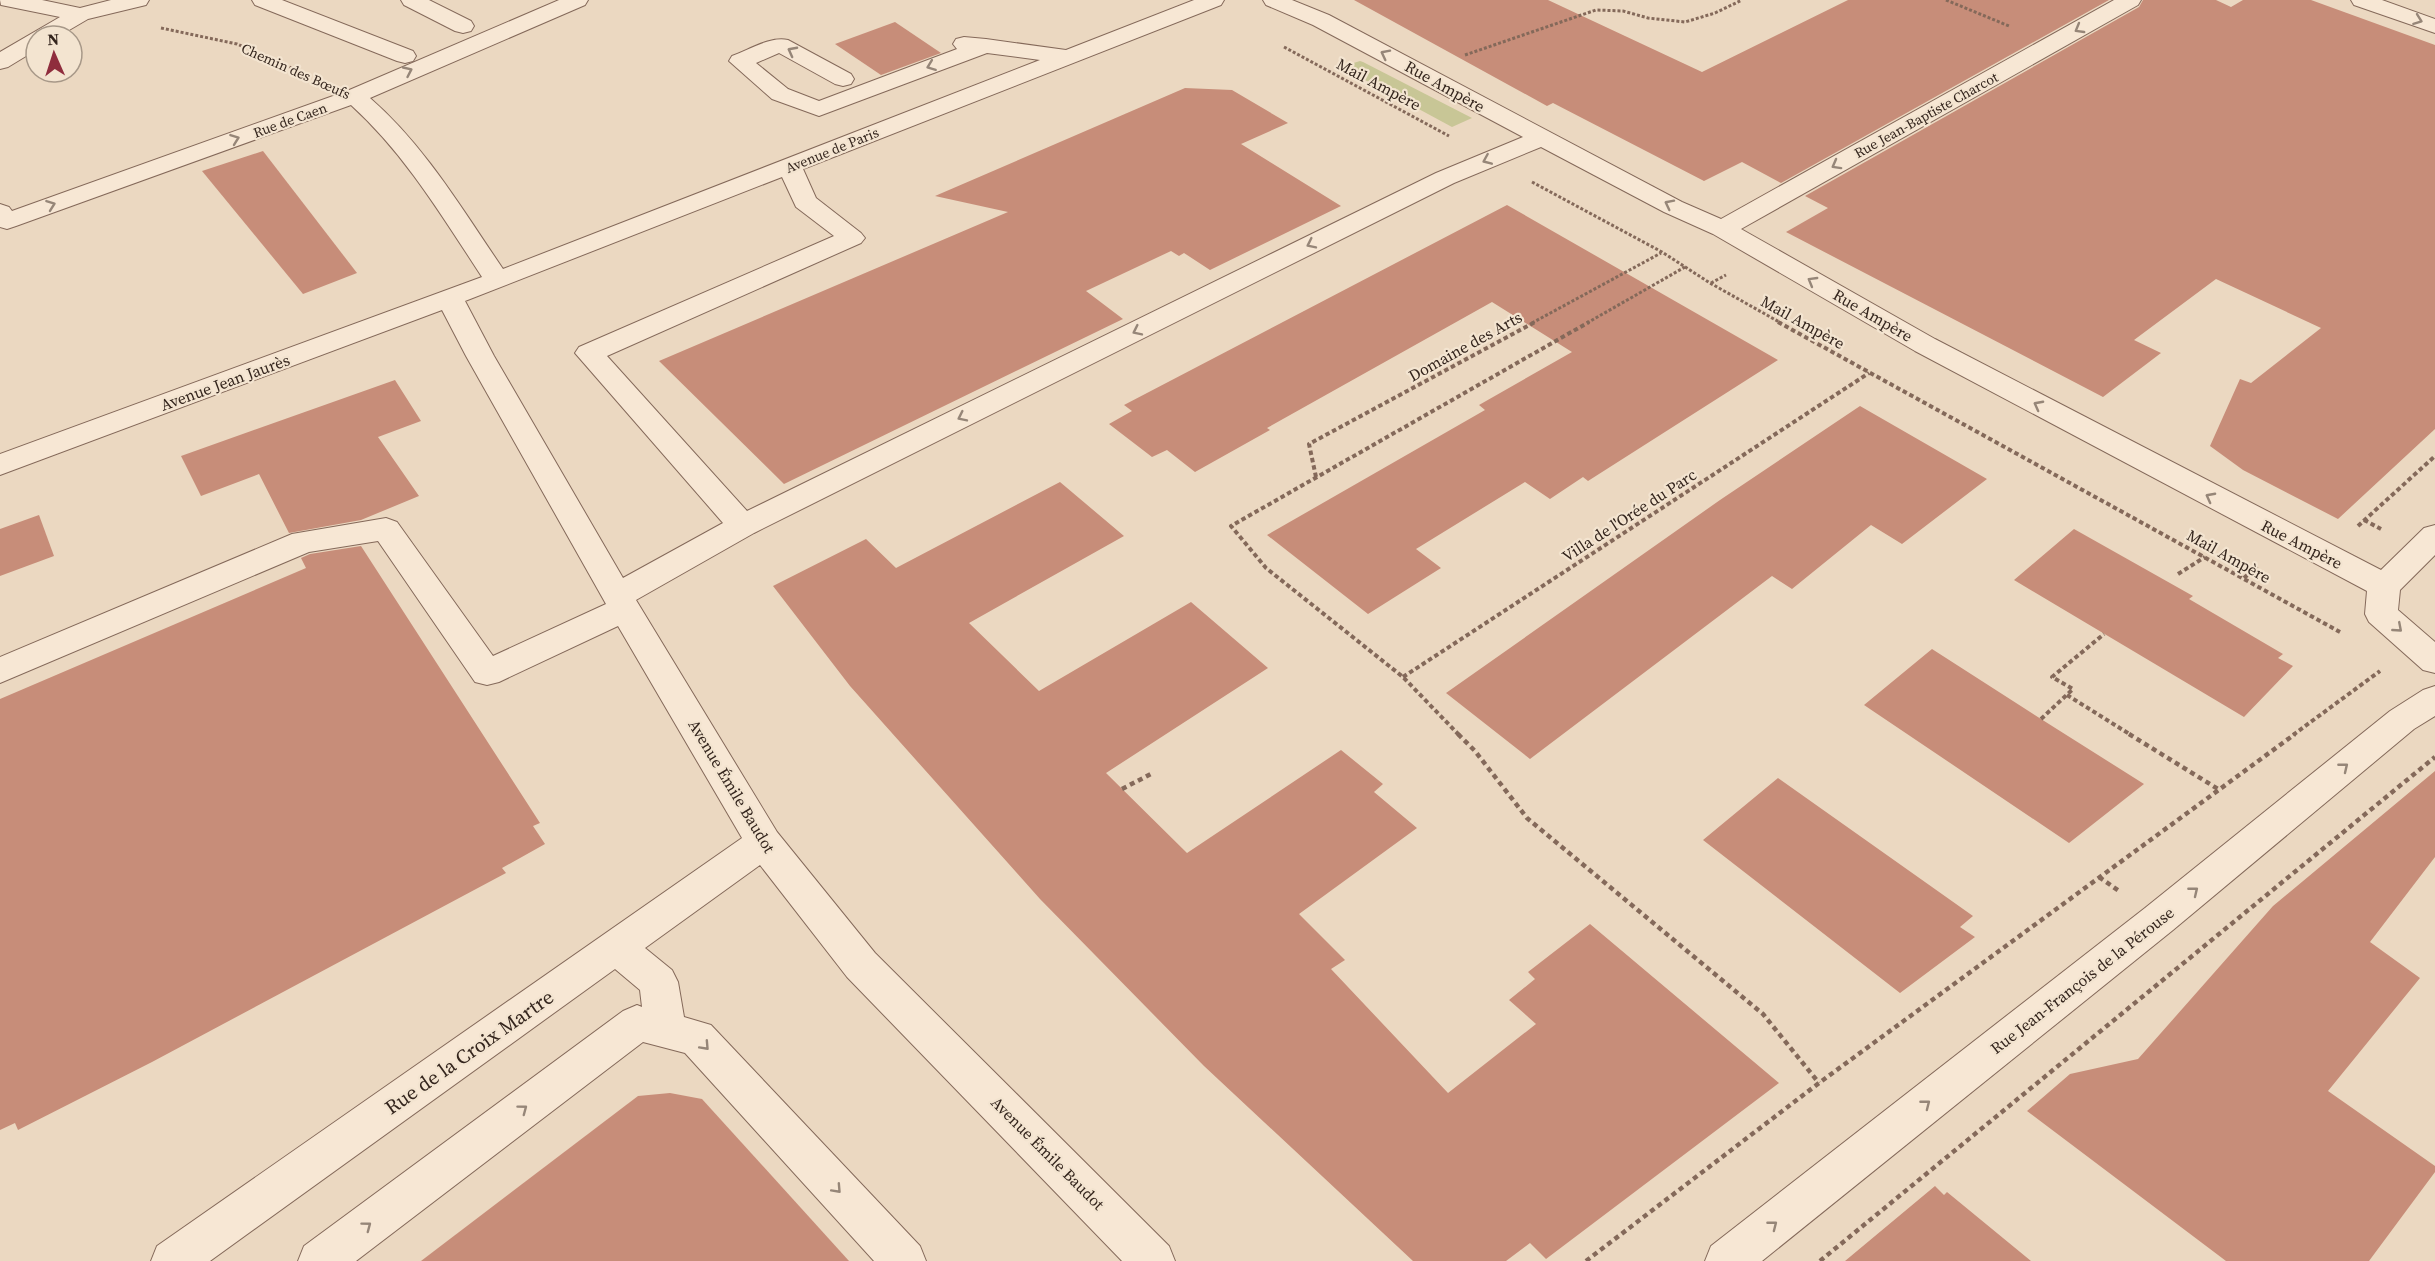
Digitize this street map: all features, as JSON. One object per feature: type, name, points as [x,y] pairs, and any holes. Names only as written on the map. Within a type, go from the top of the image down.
[{"type":"street","points":[[9,0],[80,14]]},
{"type":"street","points":[[63,24],[80,14],[138,0]]},
{"type":"street","points":[[263,0],[405,56]]},
{"type":"street","points":[[412,0],[464,26]]},
{"type":"street","name":"Rue de Caen","points":[[0,212],[7,221],[355,96],[433,60],[577,0]]},
{"type":"street","name":"Avenue de Paris","points":[[450,298],[1213,0]]},
{"type":"street","name":"Rue Ampère","points":[[1274,0],[1321,20],[1673,207],[1722,229],[1936,350],[2384,586]]},
{"type":"street","name":"Rue Jean-Baptiste Charcot","points":[[1722,229],[2130,0]]},
{"type":"street","points":[[2362,0],[2435,26]]},
{"type":"street","points":[[819,109],[843,79],[945,43],[1066,57]]},
{"type":"street","points":[[843,79],[780,45],[740,60],[780,94],[819,109],[850,142]]},
{"type":"street","points":[[819,109],[986,46]]},
{"type":"street","points":[[0,62],[24,47]]},
{"type":"street","name":"Chemin des Bœufs","points":[[355,96],[385,123],[416,159],[497,280]]},
{"type":"street","points":[[0,671],[303,542],[386,529],[488,673],[621,602],[687,555],[743,526],[1445,178],[1541,138]]},
{"type":"street","points":[[743,526],[589,353],[852,238],[805,202],[790,166]]},
{"type":"street","name":"Avenue Jean Jaurès","points":[[0,465],[450,298]]},
{"type":"street","name":"Avenue Émile Baudot","points":[[450,298],[480,356],[621,602],[764,842],[861,965],[1153,1261]]},
{"type":"street","points":[[2435,536],[2384,586],[2381,614],[2435,661]]},
{"type":"street","name":"Rue Jean-François de la Pérouse","points":[[1727,1261],[2150,927],[2402,720],[2435,699]]},
{"type":"street","name":"Rue de la Croix Martre","points":[[172,1261],[764,842]]},
{"type":"street","points":[[617,947],[658,982],[666,1030]]},
{"type":"street","points":[[320,1261],[637,1023],[697,1038],[904,1261]]},
{"type":"path","points":[[1459,57],[1596,10],[1623,11],[1648,18],[1685,22],[1715,13],[1742,0]]},
{"type":"path","points":[[1946,0],[2014,28]]},
{"type":"path","name":"Chemin des Bœufs","points":[[152,26],[237,44],[355,96]]},
{"type":"path","name":"Mail Ampère","points":[[1280,45],[1662,252],[1869,373],[2343,634]]},
{"type":"path","name":"Domaine des Arts","points":[[1316,477],[1310,444],[1662,252]]},
{"type":"path","points":[[1685,267],[1231,526],[1266,568],[1403,677],[1475,750],[1527,818],[1763,1014],[1819,1083]]},
{"type":"path","name":"Villa de l'Orée du Parc","points":[[1403,677],[1869,373]]},
{"type":"path","points":[[2356,527],[2435,456]]},
{"type":"path","points":[[2178,574],[2205,557]]},
{"type":"path","points":[[2041,719],[2073,689],[2052,677],[2104,634]]},
{"type":"path","points":[[1586,1261],[1819,1083],[2385,668]]},
{"type":"path","points":[[2067,694],[2218,789]]},
{"type":"path","points":[[1820,1261],[2435,757]]},
{"type":"path","points":[[1122,789],[1151,774]]},
{"type":"shaded area","points":[[1360,61],[1472,118],[1452,127],[1341,67]]},
{"type":"building","points":[[1354,0],[1548,0],[1702,72],[1848,0],[2109,0],[1781,183],[1742,162],[1704,181],[1553,103],[1547,106]]},
{"type":"building","points":[[2143,0],[2216,0],[2231,7],[2243,0],[2311,0],[2435,45],[2435,429],[2338,519],[2243,470],[2210,446],[2240,379],[2251,383],[2321,328],[2216,279],[2134,340],[2161,353],[2103,397],[1786,232],[1828,208],[1805,196],[2139,7]]},
{"type":"building","points":[[895,22],[941,53],[881,75],[835,44]]},
{"type":"building","points":[[1185,88],[1232,90],[1288,123],[1241,144],[1341,206],[1210,270],[1184,253],[1179,256],[1171,251],[1086,291],[1123,319],[784,484],[659,361],[1008,212],[935,196]]},
{"type":"building","points":[[263,151],[357,273],[303,294],[202,171]]},
{"type":"building","points":[[1507,205],[1778,360],[1588,481],[1583,477],[1550,499],[1525,482],[1416,549],[1441,568],[1368,614],[1267,535],[1485,410],[1479,405],[1572,352],[1492,302],[1267,428],[1270,430],[1195,472],[1167,450],[1152,457],[1109,424],[1132,411],[1124,405]]},
{"type":"building","points":[[395,380],[421,421],[378,437],[419,496],[361,520],[289,533],[259,474],[201,496],[181,456]]},
{"type":"building","points":[[1860,406],[1987,479],[1902,544],[1871,525],[1792,589],[1772,576],[1530,759],[1446,693],[1720,500]]},
{"type":"building","points":[[1060,482],[1124,536],[969,623],[1039,691],[1191,602],[1268,668],[1106,773],[1187,853],[1341,750],[1383,784],[1374,792],[1417,828],[1299,914],[1345,960],[1331,969],[1448,1093],[1536,1024],[1509,1000],[1535,979],[1528,972],[1590,924],[1779,1083],[1546,1259],[1530,1243],[1506,1261],[1413,1261],[1204,1066],[1040,899],[850,686],[773,586],[866,539],[896,568]]},
{"type":"building","points":[[39,515],[54,556],[0,576],[0,529]]},
{"type":"building","points":[[2074,529],[2193,596],[2189,599],[2283,654],[2278,658],[2293,666],[2244,717],[2014,580]]},
{"type":"building","points":[[361,546],[540,823],[533,826],[545,844],[502,868],[506,873],[152,1062],[18,1130],[15,1123],[0,1130],[0,699],[306,568],[301,558],[310,554]]},
{"type":"building","points":[[1932,649],[2144,784],[2069,843],[1864,705]]},
{"type":"building","points":[[2435,771],[2435,857],[2370,942],[2420,978],[2328,1091],[2435,1166],[2435,1172],[2369,1261],[2226,1261],[2027,1111],[2070,1074],[2138,1059],[2273,906]]},
{"type":"building","points":[[1778,778],[1973,916],[1960,927],[1975,937],[1900,993],[1703,840]]},
{"type":"building","points":[[670,1093],[702,1099],[849,1261],[421,1261],[638,1096]]},
{"type":"building","points":[[1935,1186],[1944,1195],[1947,1192],[2031,1261],[1845,1261]]}]
